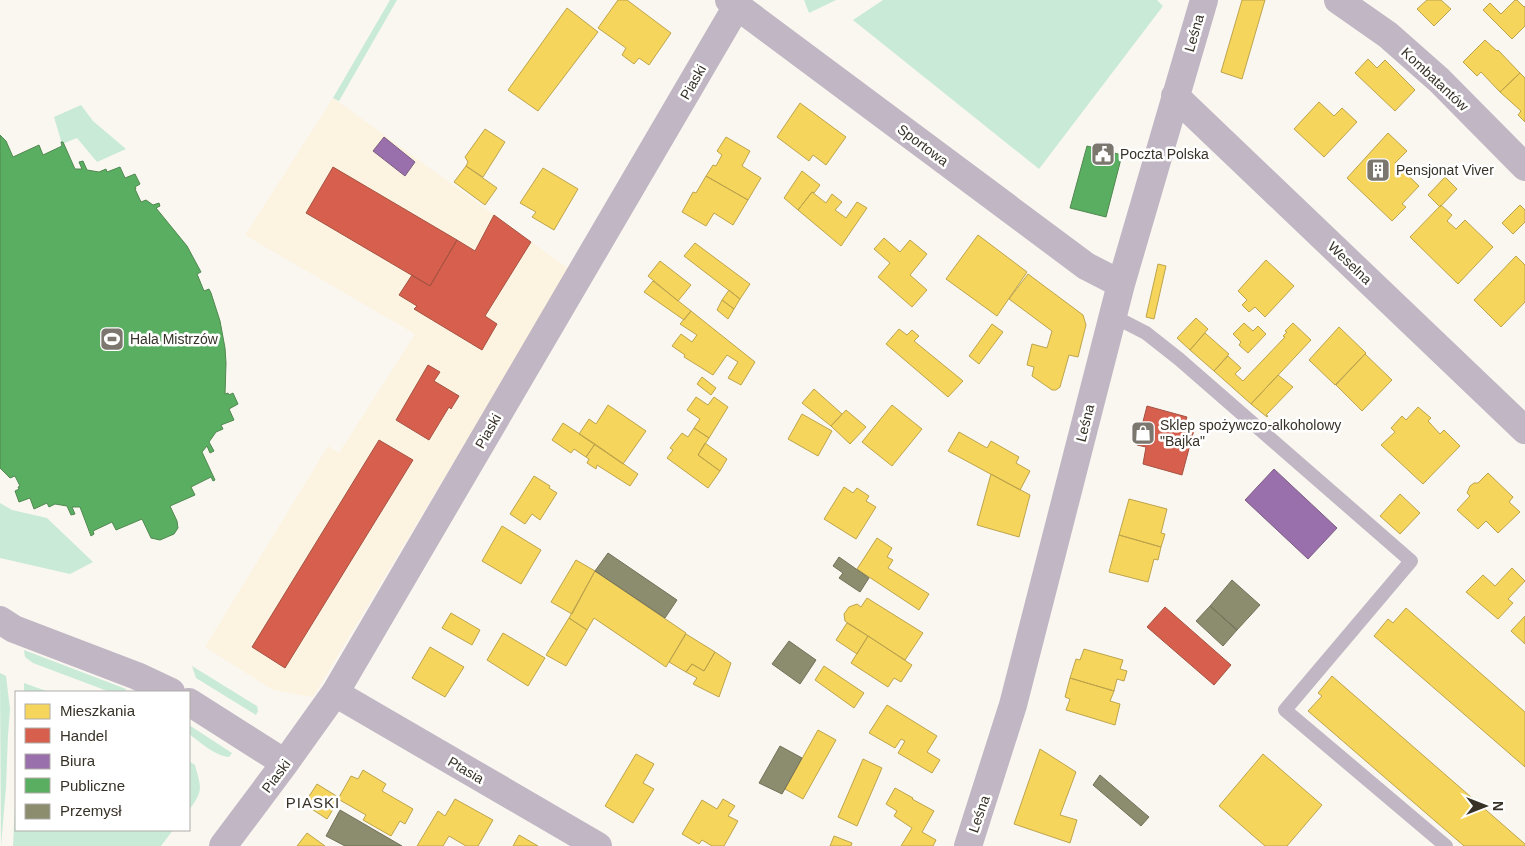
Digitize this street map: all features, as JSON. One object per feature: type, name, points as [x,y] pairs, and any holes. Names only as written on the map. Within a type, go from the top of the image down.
[{"type":"street","name":"Leśna","points":[[968,846],[1013,705],[1121,284],[1204,0]]},
{"type":"street","name":"Kombatantów","points":[[1338,0],[1388,35],[1440,80],[1525,167]]},
{"type":"street","name":"Sportowa","points":[[733,3],[1086,266],[1121,284]]},
{"type":"street","name":"Piaski","points":[[223,846],[335,693],[733,3]]},
{"type":"street","name":"Weselna","points":[[1176,96],[1525,430]]},
{"type":"street","points":[[0,620],[21,632],[137,676],[169,691]]},
{"type":"street","name":"Ptasia","points":[[335,693],[598,846]]},
{"type":"street","points":[[190,703],[285,763]]},
{"type":"lane","points":[[1113,316],[1146,333],[1179,359],[1411,561],[1286,710],[1446,846]]},
{"type":"shaded area","points":[[333,98],[569,269],[313,697],[273,690],[205,647],[328,446],[339,453],[415,334],[245,235]]},
{"type":"green space","points":[[390,0],[397,0],[339,101],[333,98]]},
{"type":"green space","points":[[804,0],[836,0],[809,13]]},
{"type":"green space","points":[[883,0],[1157,0],[1163,6],[1039,169],[853,20]]},
{"type":"green space","points":[[81,105],[93,121],[126,149],[97,162],[77,138],[62,144],[54,117]]},
{"type":"green space","points":[[0,503],[12,510],[47,518],[93,562],[70,574],[0,558]]},
{"type":"green space","points":[[24,650],[126,689],[125,691],[107,691],[33,663],[25,657]]},
{"type":"green space","points":[[192,666],[257,706],[258,711],[256,715],[196,678]]},
{"type":"green space","points":[[0,673],[6,676],[10,709],[1,846]]},
{"type":"green space","points":[[24,683],[46,691],[24,691]]},
{"type":"green space","points":[[190,726],[232,753],[229,757],[224,756],[208,748],[190,735]]},
{"type":"green space","points":[[190,762],[195,765],[199,779],[200,789],[190,808]]},
{"type":"green space","points":[[15,805],[15,831],[172,831],[161,846],[13,846]]},
{"type":"building: Mieszkania","points":[[618,0],[627,0],[671,33],[649,65],[639,58],[634,64],[622,55],[626,48],[598,28]]},
{"type":"building: Mieszkania","points":[[1242,0],[1265,0],[1242,79],[1221,72]]},
{"type":"building: Mieszkania","points":[[1427,0],[1441,0],[1451,9],[1434,26],[1417,9]]},
{"type":"building: Mieszkania","points":[[1515,0],[1525,6],[1525,26],[1512,39],[1483,10],[1490,3],[1501,14]]},
{"type":"building: Mieszkania","points":[[567,8],[598,32],[538,111],[508,90]]},
{"type":"building: Mieszkania","points":[[1485,40],[1498,50],[1520,73],[1500,92],[1481,72],[1477,76],[1463,62]]},
{"type":"building: Mieszkania","points":[[1368,59],[1377,68],[1385,60],[1415,90],[1395,111],[1355,73]]},
{"type":"building: Mieszkania","points":[[1520,73],[1525,78],[1525,122],[1518,115],[1521,111],[1500,92]]},
{"type":"building: Mieszkania","points":[[1319,102],[1334,116],[1342,108],[1357,122],[1324,157],[1294,129]]},
{"type":"building: Mieszkania","points":[[800,103],[846,137],[826,165],[813,155],[809,161],[777,137]]},
{"type":"building: Mieszkania","points":[[485,129],[505,142],[483,177],[466,166],[468,162],[465,157]]},
{"type":"building: Mieszkania","name":"Pensjonat Viver","points":[[1388,133],[1407,151],[1395,163],[1419,186],[1402,204],[1406,207],[1392,221],[1347,178]]},
{"type":"building: Mieszkania","points":[[726,137],[750,151],[742,166],[761,178],[748,200],[706,176],[713,165],[716,166],[722,155],[717,151]]},
{"type":"building: Mieszkania","points":[[466,166],[497,188],[485,205],[454,182]]},
{"type":"building: Mieszkania","points":[[543,168],[578,189],[554,230],[532,217],[536,212],[520,203]]},
{"type":"building: Mieszkania","points":[[802,171],[820,185],[798,210],[784,198]]},
{"type":"building: Mieszkania","points":[[706,176],[748,200],[733,225],[714,213],[706,226],[682,212],[693,192],[696,193]]},
{"type":"building: Mieszkania","points":[[1445,177],[1457,189],[1440,207],[1428,195]]},
{"type":"building: Mieszkania","points":[[812,192],[826,203],[832,194],[842,202],[835,210],[846,218],[857,202],[867,208],[841,246],[798,210]]},
{"type":"building: Mieszkania","points":[[1441,205],[1452,215],[1447,221],[1456,229],[1465,220],[1493,247],[1458,284],[1410,237]]},
{"type":"building: Mieszkania","points":[[1520,205],[1525,210],[1525,222],[1513,234],[1502,223]]},
{"type":"building: Mieszkania","points":[[978,235],[1027,272],[997,316],[946,279]]},
{"type":"building: Mieszkania","points":[[884,238],[900,252],[910,240],[927,254],[910,275],[927,290],[912,307],[878,277],[890,263],[874,249]]},
{"type":"building: Mieszkania","points":[[695,243],[750,284],[740,299],[684,256]]},
{"type":"building: Mieszkania","points":[[1516,256],[1525,265],[1525,302],[1501,327],[1474,300]]},
{"type":"building: Mieszkania","points":[[1266,260],[1294,286],[1265,317],[1255,307],[1249,312],[1242,305],[1247,300],[1238,291]]},
{"type":"building: Mieszkania","points":[[660,261],[691,285],[678,301],[648,276]]},
{"type":"building: Mieszkania","points":[[1158,264],[1166,266],[1154,319],[1146,317]]},
{"type":"building: Mieszkania","points":[[1028,274],[1083,315],[1086,325],[1078,357],[1069,355],[1060,387],[1056,390],[1052,390],[1032,376],[1034,367],[1027,365],[1032,344],[1047,348],[1052,331],[1009,299]]},
{"type":"building: Mieszkania","points":[[653,281],[691,311],[684,320],[644,292]]},
{"type":"building: Mieszkania","points":[[729,290],[740,299],[734,309],[722,300]]},
{"type":"building: Mieszkania","points":[[722,300],[734,309],[728,319],[717,310]]},
{"type":"building: Mieszkania","points":[[691,311],[755,362],[741,385],[728,378],[738,362],[727,355],[713,375],[684,357],[685,355],[672,346],[681,334],[692,342],[697,335],[680,324]]},
{"type":"building: Mieszkania","points":[[1196,318],[1208,329],[1190,350],[1177,338]]},
{"type":"building: Mieszkania","points":[[1244,323],[1253,331],[1258,326],[1266,334],[1248,353],[1239,345],[1241,342],[1233,334]]},
{"type":"building: Mieszkania","points":[[1293,323],[1311,340],[1251,404],[1214,371],[1228,356],[1241,368],[1235,374],[1243,381],[1285,337],[1283,336],[1287,332],[1285,331]]},
{"type":"building: Mieszkania","points":[[992,324],[1003,332],[979,364],[969,356]]},
{"type":"building: Mieszkania","points":[[1339,327],[1366,353],[1335,385],[1309,360]]},
{"type":"building: Mieszkania","points":[[899,329],[907,335],[912,330],[919,336],[914,341],[963,381],[948,397],[886,344]]},
{"type":"building: Mieszkania","points":[[1205,333],[1229,354],[1214,371],[1190,350]]},
{"type":"building: Mieszkania","points":[[1365,354],[1392,380],[1362,411],[1336,385]]},
{"type":"building: Mieszkania","points":[[1278,375],[1293,387],[1266,415],[1267,417],[1251,404]]},
{"type":"building: Mieszkania","points":[[702,377],[716,388],[711,395],[697,384]]},
{"type":"building: Mieszkania","points":[[814,389],[842,414],[831,426],[802,403]]},
{"type":"building: Mieszkania","points":[[696,397],[708,405],[714,397],[728,407],[709,438],[694,428],[700,419],[687,410]]},
{"type":"building: Mieszkania","points":[[608,405],[646,431],[623,464],[579,434],[589,419],[596,424]]},
{"type":"building: Mieszkania","points":[[892,405],[922,429],[892,466],[862,442]]},
{"type":"building: Mieszkania","points":[[1418,407],[1431,418],[1428,421],[1440,434],[1444,430],[1460,446],[1423,484],[1381,445],[1395,432],[1391,428],[1402,416],[1406,420]]},
{"type":"building: Mieszkania","points":[[846,410],[866,427],[850,444],[831,426]]},
{"type":"building: Mieszkania","points":[[802,414],[832,431],[818,456],[788,439]]},
{"type":"building: Mieszkania","points":[[563,423],[595,444],[586,457],[574,449],[571,453],[552,440]]},
{"type":"building: Mieszkania","points":[[694,428],[709,438],[698,455],[720,471],[708,488],[667,458],[673,450],[670,448],[682,433],[688,437]]},
{"type":"building: Mieszkania","points":[[959,432],[987,448],[991,441],[1019,457],[1016,463],[1030,471],[1020,490],[948,451]]},
{"type":"building: Mieszkania","points":[[705,443],[727,459],[720,471],[698,455]]},
{"type":"building: Mieszkania","points":[[595,444],[638,474],[630,486],[597,465],[596,469],[587,463],[589,459],[586,457]]},
{"type":"building: Mieszkania","points":[[1488,473],[1513,497],[1509,502],[1520,512],[1498,533],[1486,521],[1478,529],[1457,510],[1470,496],[1467,493],[1470,486],[1478,483]]},
{"type":"building: Mieszkania","points":[[991,474],[1030,495],[1019,537],[977,525]]},
{"type":"building: Mieszkania","points":[[534,476],[557,493],[540,520],[532,514],[525,524],[510,514]]},
{"type":"building: Mieszkania","points":[[844,487],[853,493],[857,488],[869,496],[866,501],[876,507],[856,539],[824,519]]},
{"type":"building: Mieszkania","points":[[1400,494],[1420,513],[1400,534],[1380,516]]},
{"type":"building: Mieszkania","points":[[1129,499],[1167,509],[1161,533],[1165,534],[1161,547],[1119,535]]},
{"type":"building: Mieszkania","points":[[502,526],[541,550],[521,584],[482,561]]},
{"type":"building: Mieszkania","points":[[1119,535],[1161,547],[1158,560],[1154,559],[1148,582],[1109,572]]},
{"type":"building: Mieszkania","points":[[877,538],[892,548],[887,557],[893,560],[888,568],[929,594],[919,610],[857,569]]},
{"type":"building: Mieszkania","points":[[576,560],[595,571],[572,614],[551,602]]},
{"type":"building: Mieszkania","points":[[1512,568],[1525,581],[1508,599],[1513,603],[1498,619],[1466,592],[1483,575],[1495,586]]},
{"type":"building: Mieszkania","points":[[595,571],[686,633],[666,667],[594,618],[587,630],[569,618]]},
{"type":"building: Mieszkania","points":[[867,598],[923,633],[905,660],[845,621],[844,614],[849,607],[857,604],[861,607]]},
{"type":"building: Mieszkania","points":[[1406,608],[1525,712],[1525,767],[1374,636],[1388,619],[1393,623]]},
{"type":"building: Mieszkania","points":[[451,613],[480,630],[472,645],[442,628]]},
{"type":"building: Mieszkania","points":[[1525,616],[1525,644],[1511,631]]},
{"type":"building: Mieszkania","points":[[569,618],[587,630],[566,666],[546,655]]},
{"type":"building: Mieszkania","points":[[847,623],[868,636],[857,654],[836,640]]},
{"type":"building: Mieszkania","points":[[503,633],[545,658],[528,686],[487,660]]},
{"type":"building: Mieszkania","points":[[686,634],[715,652],[704,671],[692,664],[686,672],[669,662]]},
{"type":"building: Mieszkania","points":[[868,636],[912,665],[901,682],[894,678],[888,687],[851,663]]},
{"type":"building: Mieszkania","points":[[430,647],[464,667],[445,697],[412,678]]},
{"type":"building: Mieszkania","points":[[1084,649],[1123,660],[1120,669],[1127,671],[1124,681],[1117,679],[1114,691],[1070,678],[1076,659],[1080,660]]},
{"type":"building: Mieszkania","points":[[715,652],[731,663],[719,697],[693,684],[697,678],[686,672],[692,664],[704,671]]},
{"type":"building: Mieszkania","points":[[824,666],[864,693],[854,708],[815,680]]},
{"type":"building: Mieszkania","points":[[1332,676],[1525,844],[1525,846],[1464,846],[1308,711],[1322,696],[1318,693]]},
{"type":"building: Mieszkania","points":[[1070,678],[1114,691],[1110,701],[1120,704],[1115,725],[1066,710],[1070,699],[1065,697]]},
{"type":"building: Mieszkania","points":[[887,705],[937,736],[927,752],[940,760],[932,773],[898,753],[905,741],[901,739],[895,748],[869,733]]},
{"type":"building: Mieszkania","points":[[818,730],[836,740],[803,799],[785,789]]},
{"type":"building: Mieszkania","points":[[1040,749],[1076,772],[1060,815],[1077,820],[1070,843],[1014,824]]},
{"type":"building: Mieszkania","points":[[636,754],[654,764],[643,783],[654,789],[633,823],[605,806]]},
{"type":"building: Mieszkania","points":[[1263,754],[1322,805],[1287,846],[1265,846],[1219,806]]},
{"type":"building: Mieszkania","points":[[863,759],[882,768],[857,826],[838,817]]},
{"type":"building: Mieszkania","points":[[363,770],[386,784],[382,791],[413,809],[405,824],[400,821],[391,836],[363,820],[366,815],[338,799],[351,776],[358,779]]},
{"type":"building: Mieszkania","points":[[317,784],[338,797],[337,799],[339,800],[327,819],[304,804]]},
{"type":"building: Mieszkania","points":[[895,788],[934,811],[922,832],[936,840],[933,846],[901,846],[912,828],[894,816],[897,811],[886,804]]},
{"type":"building: Mieszkania","points":[[455,799],[493,820],[478,846],[466,846],[449,836],[443,846],[417,846],[438,811],[445,816]]},
{"type":"building: Mieszkania","points":[[723,799],[735,806],[728,816],[738,821],[724,846],[712,846],[702,840],[699,844],[682,834],[702,800],[717,809]]},
{"type":"building: Mieszkania","points":[[307,833],[325,846],[297,846]]},
{"type":"building: Mieszkania","points":[[519,835],[538,846],[513,846]]},
{"type":"building: Mieszkania","points":[[834,836],[852,843],[851,846],[830,846]]},
{"type":"building: Handel","points":[[333,167],[457,240],[430,286],[306,213]]},
{"type":"building: Handel","points":[[494,215],[531,242],[485,316],[497,324],[482,350],[414,309],[417,306],[399,295],[412,275],[430,286],[457,240],[475,251]]},
{"type":"building: Handel","points":[[428,365],[440,372],[434,381],[459,396],[451,409],[449,407],[429,440],[396,420]]},
{"type":"building: Handel","points":[[1147,406],[1187,417],[1185,423],[1195,426],[1182,475],[1143,464],[1146,447],[1137,445]]},
{"type":"building: Handel","points":[[379,440],[413,460],[285,668],[252,647]]},
{"type":"building: Handel","points":[[1165,607],[1231,665],[1214,685],[1147,627]]},
{"type":"building: Biura","points":[[384,137],[415,162],[405,176],[373,151]]},
{"type":"building: Biura","points":[[1274,469],[1337,528],[1308,559],[1245,500]]},
{"type":"building: Publiczne","name":"Hala Mistrzów","points":[[0,135],[6,141],[13,157],[39,145],[43,155],[62,146],[61,142],[63,142],[75,169],[82,169],[79,162],[83,161],[87,170],[99,172],[106,169],[107,172],[120,167],[125,178],[135,174],[140,184],[135,189],[141,202],[146,200],[153,205],[159,203],[160,206],[156,208],[187,246],[201,272],[197,274],[204,291],[209,289],[211,293],[220,321],[225,348],[225,394],[233,393],[238,404],[229,409],[234,420],[221,425],[223,429],[216,432],[209,442],[214,451],[210,453],[207,446],[202,452],[215,480],[213,481],[211,477],[191,487],[195,495],[170,506],[178,528],[174,534],[160,540],[151,538],[142,519],[116,530],[112,522],[93,531],[94,534],[91,536],[80,507],[72,507],[75,514],[71,515],[67,506],[55,504],[49,507],[47,503],[34,509],[30,498],[19,502],[15,491],[20,486],[15,476],[10,478],[0,468]]},
{"type":"building: Publiczne","points":[[1087,146],[1122,155],[1106,217],[1070,208]]},
{"type":"building: Przemysł","points":[[608,553],[677,600],[665,618],[595,571]]},
{"type":"building: Przemysł","points":[[839,557],[869,578],[860,592],[839,578],[843,573],[833,566]]},
{"type":"building: Przemysł","points":[[1232,580],[1260,605],[1237,630],[1210,606]]},
{"type":"building: Przemysł","points":[[1210,606],[1237,630],[1223,646],[1196,621]]},
{"type":"building: Przemysł","points":[[789,641],[816,660],[800,684],[772,664]]},
{"type":"building: Przemysł","points":[[780,746],[802,758],[782,794],[759,783]]},
{"type":"building: Przemysł","points":[[1100,775],[1149,817],[1141,826],[1093,785]]},
{"type":"building: Przemysł","points":[[340,810],[402,846],[345,846],[326,836]]},
{"type":"place","name":"Poczta Polska","points":[[1103,154]]},
{"type":"place","name":"Pensjonat Viver","points":[[1378,170]]},
{"type":"place","name":"Hala Mistrzów","points":[[112,339]]},
{"type":"place","name":"Sklep spożywczo-alkoholowy \"Bajka\"","points":[[1143,433]]},
{"type":"district","name":"PIASKI","points":[[313,802]]}]
